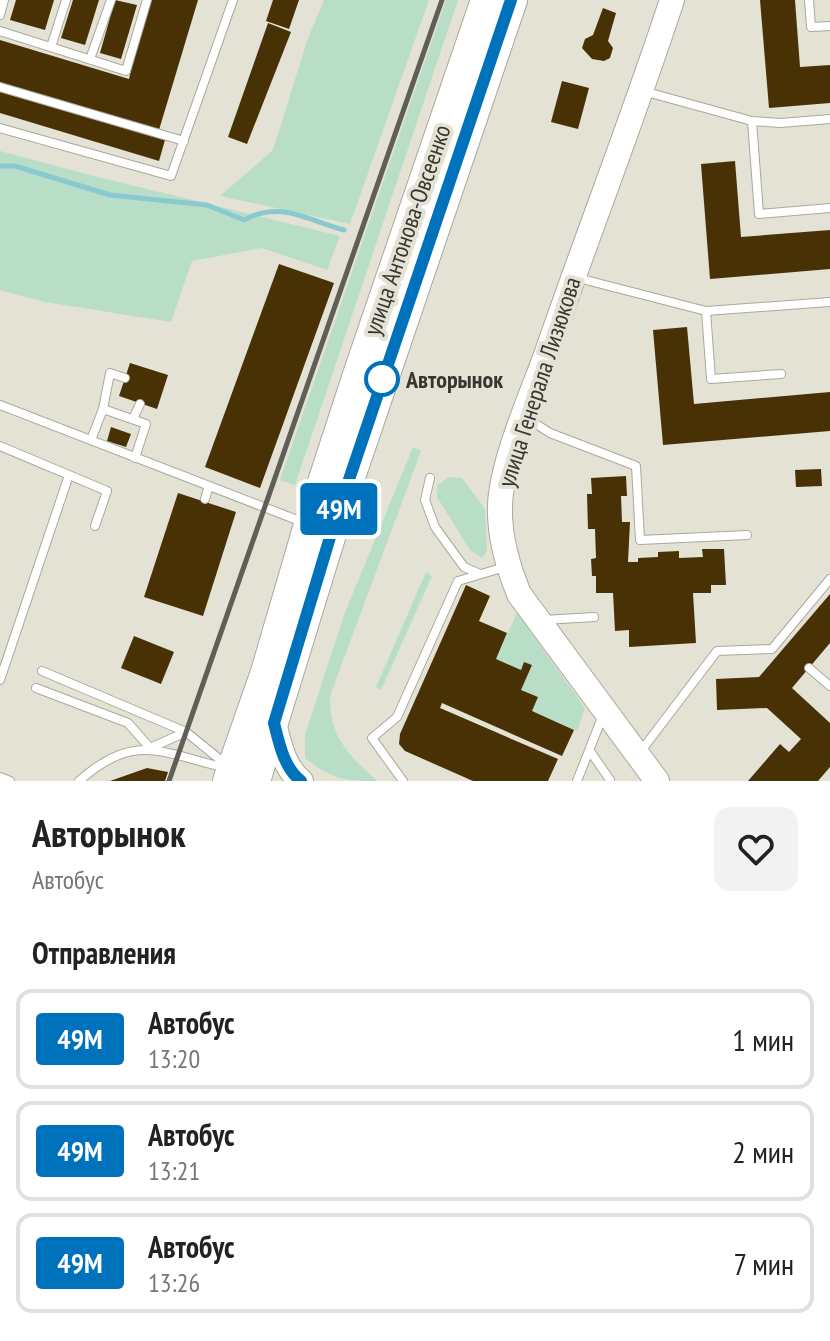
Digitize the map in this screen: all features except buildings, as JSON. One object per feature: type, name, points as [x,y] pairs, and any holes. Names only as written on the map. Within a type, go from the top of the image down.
[{"type":"highway","name":"улица Антонова-Овсеенко","points":[[250,777],[274,723],[320,529],[486,0]]},
{"type":"highway","name":"улица Антонова-Овсеенко","points":[[250,777],[266,672],[512,0]]},
{"type":"street","name":"улица Генерала Лизюкова","points":[[657,781],[519,594],[508,566],[500,507],[503,481],[524,417],[672,0]]},
{"type":"street","points":[[274,723],[282,754],[301,781]]},
{"type":"lane","points":[[0,15],[4,0]]},
{"type":"lane","points":[[51,47],[66,0]]},
{"type":"lane","points":[[90,59],[111,0]]},
{"type":"lane","points":[[0,31],[126,71],[147,0]]},
{"type":"lane","points":[[0,128],[171,176],[233,0]]},
{"type":"lane","points":[[809,0],[811,27],[830,26]]},
{"type":"lane","points":[[0,87],[184,141]]},
{"type":"lane","points":[[642,91],[752,121],[781,123],[830,119]]},
{"type":"lane","points":[[752,121],[759,214],[830,208]]},
{"type":"lane","points":[[573,276],[706,311],[830,302]]},
{"type":"lane","points":[[706,311],[711,379],[781,374]]},
{"type":"lane","points":[[91,440],[103,409],[110,373],[125,378]]},
{"type":"lane","points":[[133,419],[140,404]]},
{"type":"lane","points":[[0,405],[320,529]]},
{"type":"lane","points":[[103,409],[146,424],[135,458]]},
{"type":"lane","points":[[524,417],[550,433],[636,466],[640,540],[747,535]]},
{"type":"lane","points":[[0,446],[107,491],[95,526]]},
{"type":"lane","points":[[0,680],[69,475]]},
{"type":"lane","points":[[430,478],[425,500],[435,527],[464,567],[481,574]]},
{"type":"lane","points":[[205,499],[209,486]]},
{"type":"lane","points":[[403,781],[372,738],[397,717],[458,581],[508,566]]},
{"type":"lane","points":[[638,754],[717,651],[772,649],[780,645],[830,579]]},
{"type":"lane","points":[[539,621],[594,617]]},
{"type":"lane","points":[[809,668],[830,686]]},
{"type":"lane","points":[[42,671],[186,732],[250,777]]},
{"type":"lane","points":[[36,688],[128,723],[150,748],[250,777]]},
{"type":"lane","points":[[577,781],[605,710]]},
{"type":"lane","points":[[79,781],[111,757],[150,748],[186,732]]},
{"type":"lane","points":[[590,751],[610,780]]},
{"type":"lane","points":[[0,777],[10,781]]},
{"type":"green space","points":[[324,0],[429,0],[350,224],[220,196],[273,150],[308,38]]},
{"type":"green space","points":[[446,0],[458,0],[295,485],[280,480]]},
{"type":"green space","points":[[0,151],[340,236],[327,270],[262,248],[192,261],[171,322],[45,302],[0,290]]},
{"type":"green space","points":[[413,447],[421,451],[330,696],[337,734],[358,763],[377,781],[347,780],[323,771],[305,758],[305,735],[344,615]]},
{"type":"green space","points":[[449,477],[462,478],[485,509],[487,551],[482,558],[470,550],[437,497],[437,485]]},
{"type":"green space","points":[[426,572],[432,576],[381,690],[376,687]]},
{"type":"green space","points":[[517,613],[585,708],[577,731],[532,711],[538,697],[521,690],[532,665],[524,662],[521,670],[496,659]]},
{"type":"waterway","points":[[0,166],[15,166],[110,195],[207,205],[244,220],[257,214],[282,212],[344,230]]},
{"type":"railway","points":[[169,781],[442,0]]},
{"type":"bus line","name":"49М","points":[[301,781],[282,754],[274,723],[334,524],[511,0]]},
{"type":"place","name":"Авторынок","points":[[382,379]]}]
